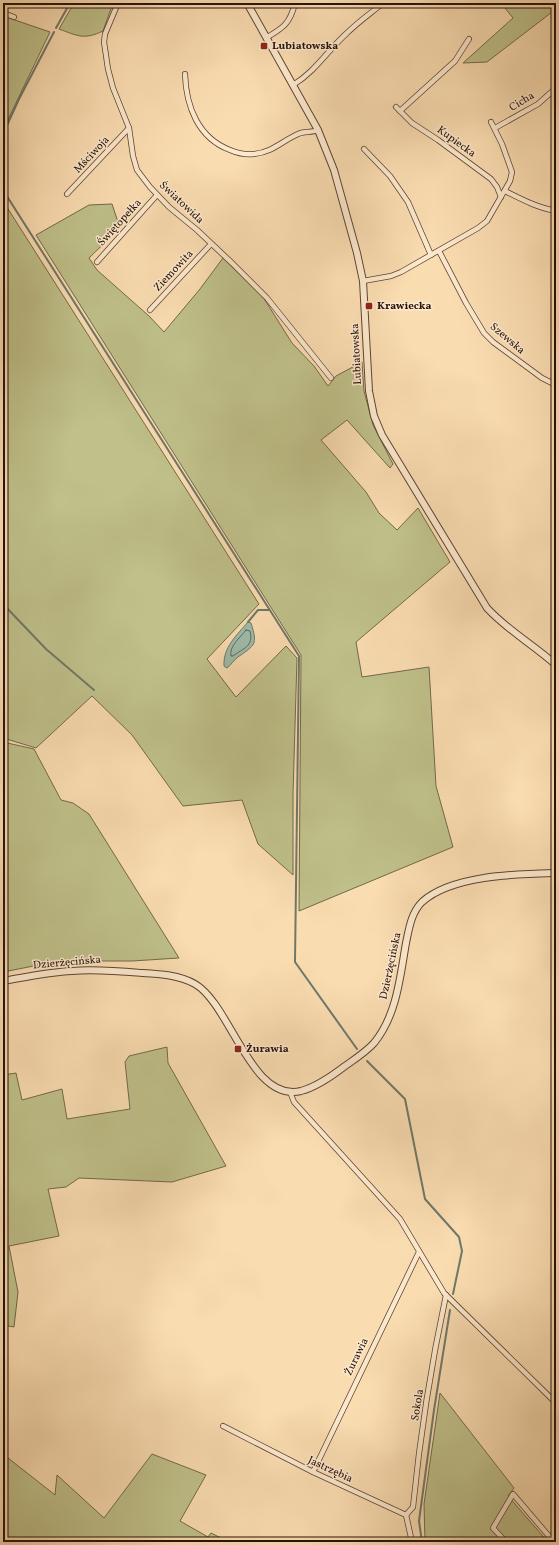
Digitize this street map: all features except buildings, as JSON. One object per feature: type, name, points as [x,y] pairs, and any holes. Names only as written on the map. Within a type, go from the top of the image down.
[{"type":"street","name":"Światowida","points":[[118,3],[105,34],[104,42],[108,69],[113,88],[129,128],[133,156],[137,170],[157,195],[169,207],[211,244],[267,298],[331,378]]},
{"type":"street","name":"Lubiatowska","points":[[247,3],[318,130],[334,170],[357,253],[363,281],[369,391],[374,416],[382,435],[487,608],[503,624],[556,664]]},
{"type":"street","points":[[266,38],[283,28],[293,13],[295,3]]},
{"type":"street","points":[[293,85],[301,80],[322,60],[346,33],[383,3]]},
{"type":"street","points":[[3,13],[14,17]]},
{"type":"street","name":"Kupiecka","points":[[468,39],[455,61],[398,109],[412,122],[491,179],[501,196]]},
{"type":"street","points":[[185,74],[186,89],[199,126],[207,137],[226,149],[246,155],[261,153],[280,145],[298,134],[318,130]]},
{"type":"street","name":"Cicha","points":[[495,128],[538,104],[556,88]]},
{"type":"street","points":[[363,281],[391,276],[484,225],[505,191],[510,181],[512,172],[505,150],[491,122]]},
{"type":"street","name":"Mściwoja","points":[[67,194],[129,128]]},
{"type":"street","points":[[364,149],[390,176],[408,202],[431,255]]},
{"type":"street","points":[[505,191],[524,201],[548,210],[556,211]]},
{"type":"street","name":"Świętopełka","points":[[97,262],[157,195]]},
{"type":"street","name":"Ziemowita","points":[[150,310],[211,244]]},
{"type":"street","name":"Szewska","points":[[439,251],[466,303],[484,333],[510,355],[542,378],[556,385]]},
{"type":"street","name":"Dzierżęcińska","points":[[3,982],[56,972],[104,970],[165,974],[187,980],[206,993],[215,1004],[248,1058],[265,1080],[274,1086],[290,1092],[298,1092],[315,1085],[362,1055],[374,1043],[384,1027],[395,1000],[411,920],[422,902],[443,889],[469,882],[497,876],[556,873]]},
{"type":"street","points":[[290,1092],[294,1102],[400,1219],[446,1295],[556,1403]]},
{"type":"street","name":"Żurawia","points":[[313,1472],[419,1252]]},
{"type":"street","name":"Sokola","points":[[406,1515],[413,1507],[424,1418],[446,1295]]},
{"type":"street","name":"Jastrzębia","points":[[223,1426],[313,1472],[406,1515]]},
{"type":"street","points":[[506,1542],[492,1528],[513,1494],[554,1542]]},
{"type":"street","points":[[406,1515],[412,1542]]},
{"type":"green space","points":[[74,3],[113,3],[103,31],[96,34],[81,36],[59,29]]},
{"type":"green space","points":[[501,3],[556,3],[556,9],[487,62],[463,63],[513,18]]},
{"type":"green space","points":[[3,16],[50,32],[3,130]]},
{"type":"green space","points":[[3,201],[259,604],[207,659],[236,697],[286,646],[297,658],[293,794],[293,875],[258,844],[242,800],[183,806],[132,735],[92,696],[36,748],[3,738]]},
{"type":"green space","points":[[112,204],[120,228],[89,258],[97,270],[149,316],[164,332],[200,289],[223,258],[263,297],[292,343],[314,366],[328,386],[336,376],[362,362],[364,391],[373,425],[393,464],[390,468],[347,420],[321,440],[366,492],[379,513],[397,530],[418,508],[450,562],[356,642],[362,677],[429,667],[436,786],[453,847],[299,911],[301,655],[36,235],[89,205]]},
{"type":"green space","points":[[3,742],[34,749],[61,800],[73,803],[89,814],[179,958],[132,961],[59,961],[3,972]]},
{"type":"green space","points":[[167,1047],[168,1063],[226,1166],[172,1182],[79,1178],[66,1187],[48,1189],[59,1236],[9,1246],[18,1292],[14,1327],[3,1325],[3,1075],[16,1073],[22,1100],[62,1089],[67,1119],[130,1109],[125,1062],[129,1056]]},
{"type":"green space","points":[[440,1393],[514,1488],[508,1496],[548,1542],[425,1542],[424,1504]]},
{"type":"green space","points":[[3,1454],[55,1495],[57,1475],[104,1518],[152,1454],[206,1475],[180,1521],[208,1537],[211,1533],[229,1542],[3,1542]]},
{"type":"water","points":[[248,622],[251,623],[253,630],[254,644],[227,668],[224,666],[224,659],[228,647]]},
{"type":"waterway","points":[[56,28],[70,3]]},
{"type":"waterway","points":[[3,134],[19,99],[54,32]]},
{"type":"waterway","points":[[3,190],[299,656],[295,962],[357,1049]]},
{"type":"waterway","points":[[3,604],[46,649],[94,690]]},
{"type":"waterway","points":[[248,622],[258,610],[269,610]]},
{"type":"waterway","points":[[367,1061],[405,1099],[425,1199],[459,1237],[462,1251],[453,1294]]},
{"type":"waterway","points":[[422,1542],[419,1521],[434,1410],[450,1310]]},
{"type":"place","name":"Lubiatowska","points":[[264,46]]},
{"type":"place","name":"Krawiecka","points":[[369,306]]},
{"type":"place","name":"Żurawia","points":[[238,1049]]}]
